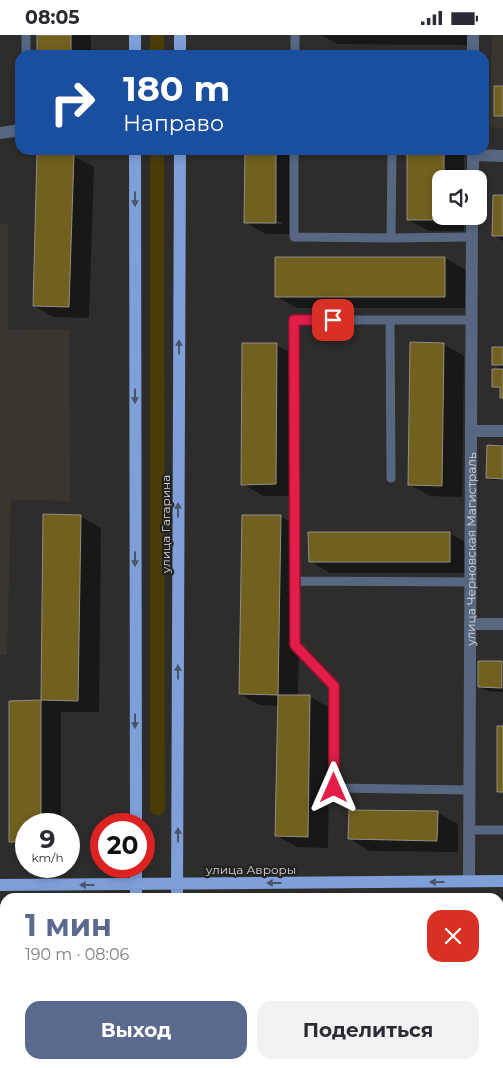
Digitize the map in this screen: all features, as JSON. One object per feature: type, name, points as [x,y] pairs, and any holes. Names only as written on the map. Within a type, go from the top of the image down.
[{"type":"main road","points":[[135,35],[135,50]]},
{"type":"main road","points":[[180,35],[180,50]]},
{"type":"main road","points":[[135,155],[136,813]]},
{"type":"main road","name":"улица Гагарина","points":[[177,893],[180,155]]},
{"type":"main road","points":[[136,878],[136,893]]},
{"type":"main road","name":"улица Авроры","points":[[0,885],[503,881]]},
{"type":"street","points":[[473,50],[474,35]]},
{"type":"street","points":[[0,133],[15,131]]},
{"type":"street","points":[[473,155],[473,170]]},
{"type":"street","points":[[489,155],[503,156]]},
{"type":"street","name":"улица Черновская Магистраль","points":[[468,881],[472,225]]},
{"type":"street","points":[[471,431],[503,431]]},
{"type":"street","points":[[470,624],[503,624]]},
{"type":"lane","points":[[26,35],[26,50]]},
{"type":"lane","points":[[295,35],[295,50]]},
{"type":"lane","points":[[294,155],[294,237],[472,237]]},
{"type":"lane","points":[[391,238],[392,155]]},
{"type":"lane","points":[[469,790],[334,788],[334,686],[295,645],[294,320],[472,320]]},
{"type":"lane","points":[[390,320],[391,478]]},
{"type":"lane","points":[[295,581],[470,582]]},
{"type":"lane","points":[[469,830],[503,830]]},
{"type":"shaded area","points":[[150,35],[164,35],[164,50],[150,50]]},
{"type":"shaded area","points":[[492,35],[503,35],[503,128],[490,127]]},
{"type":"shaded area","points":[[150,155],[164,155],[165,810],[159,816],[150,810]]},
{"type":"shaded area","points":[[0,224],[8,224],[8,330],[69,329],[70,501],[11,500],[7,655],[0,655]]},
{"type":"building","points":[[37,35],[71,35],[71,50],[37,50]]},
{"type":"building","points":[[494,86],[503,86],[503,116],[494,116]]},
{"type":"building","points":[[37,155],[74,155],[69,307],[33,306]]},
{"type":"building","points":[[245,155],[276,155],[276,223],[244,223]]},
{"type":"building","points":[[407,155],[444,155],[444,170],[432,170],[432,220],[407,220]]},
{"type":"building","points":[[493,195],[503,195],[503,236],[492,236]]},
{"type":"building","points":[[275,257],[445,257],[445,297],[275,297]]},
{"type":"building","points":[[410,342],[444,343],[442,486],[408,485]]},
{"type":"building","points":[[242,343],[277,343],[276,484],[241,485]]},
{"type":"building","points":[[492,347],[503,347],[503,365],[492,365]]},
{"type":"building","points":[[492,369],[503,369],[503,398],[500,398],[500,387],[492,387]]},
{"type":"building","points":[[487,445],[503,446],[503,479],[486,478]]},
{"type":"building","points":[[43,514],[81,515],[78,701],[41,700]]},
{"type":"building","points":[[242,515],[281,515],[278,695],[239,694]]},
{"type":"building","points":[[308,532],[450,532],[450,562],[309,562]]},
{"type":"building","points":[[478,661],[502,661],[502,688],[478,687]]},
{"type":"building","points":[[278,695],[310,695],[308,837],[275,836]]},
{"type":"building","points":[[41,700],[41,813],[15,813],[15,842],[9,842],[9,701]]},
{"type":"building","points":[[497,726],[503,726],[503,792],[497,792]]},
{"type":"building","points":[[349,810],[438,811],[437,841],[348,839]]},
{"type":"route","points":[[333,320],[294,320],[295,645],[334,686],[334,788]]}]
